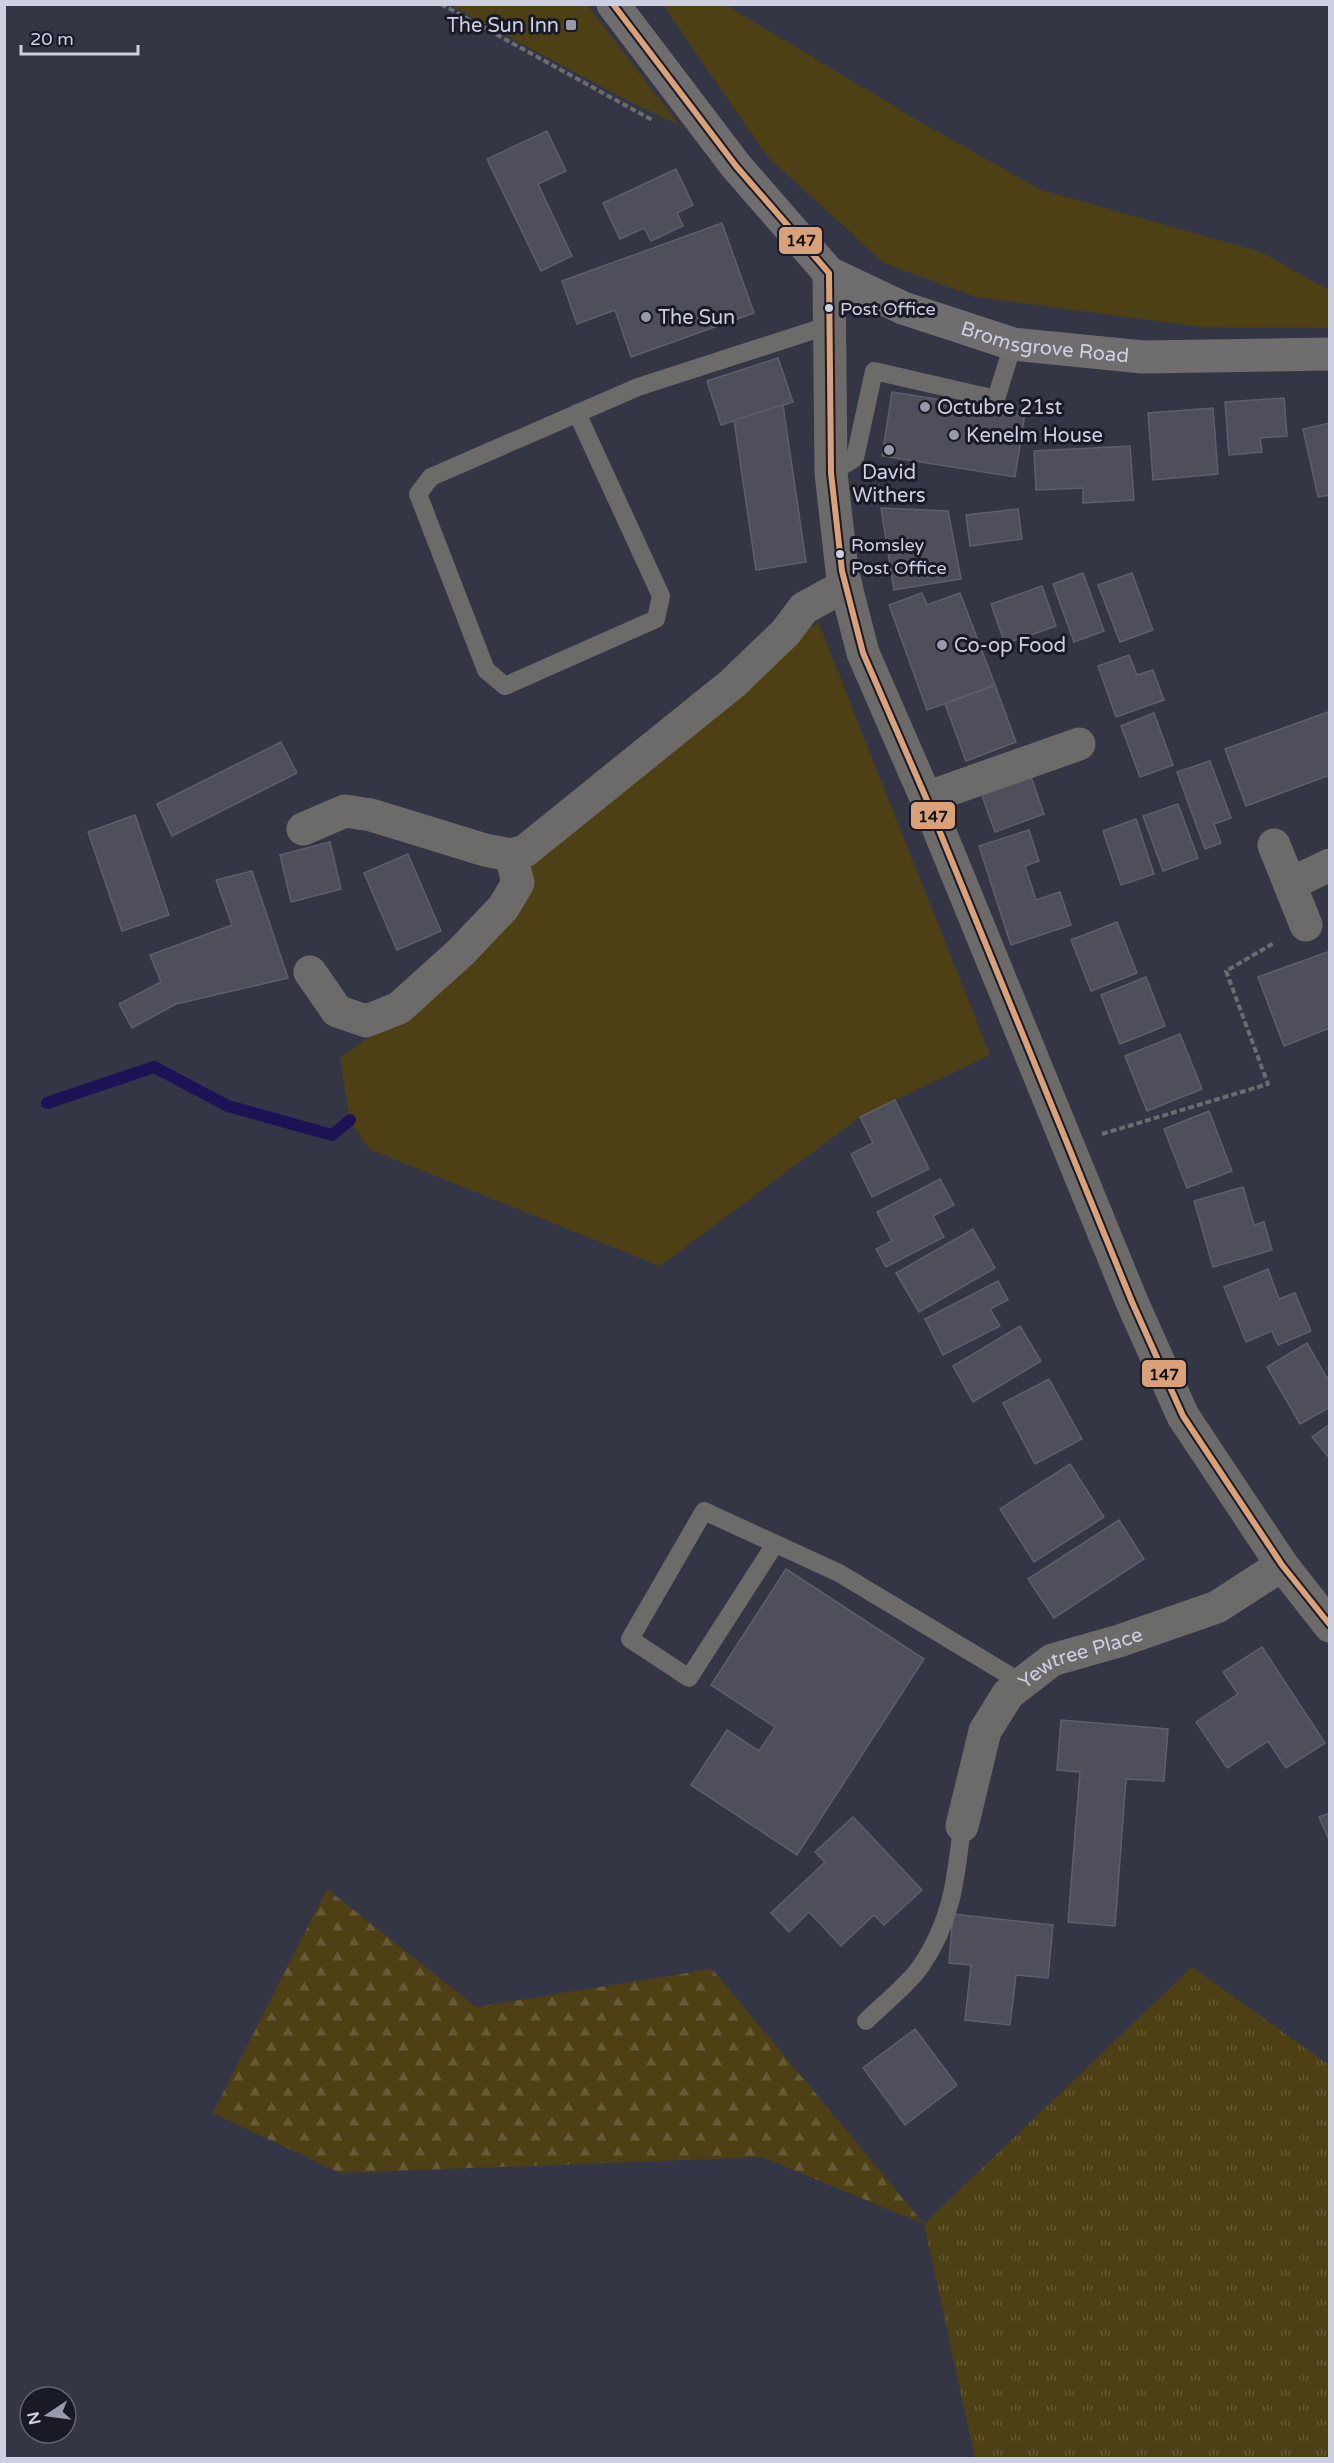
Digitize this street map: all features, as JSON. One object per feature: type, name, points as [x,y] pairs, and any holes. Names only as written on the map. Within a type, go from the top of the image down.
[{"type":"main road","name":"Bromsgrove Road","points":[[613,4],[736,166],[829,273],[903,308],[1013,344],[1143,357],[1329,354]]},
{"type":"street","points":[[829,273],[831,473],[842,571],[863,653],[926,798],[1132,1302],[1183,1416],[1282,1564],[1329,1626]]},
{"type":"street","points":[[303,829],[345,811],[371,814],[485,850],[511,855],[525,851],[734,683],[785,633],[804,608],[846,585]]},
{"type":"street","points":[[926,798],[1079,744]]},
{"type":"street","points":[[1274,845],[1306,925]]},
{"type":"street","points":[[310,972],[337,1011],[366,1021],[399,1008],[461,952],[503,908],[518,883],[511,855]]},
{"type":"street","points":[[1290,884],[1329,865]]},
{"type":"street","name":"Yewtree Place","points":[[962,1826],[985,1731],[1008,1694],[1052,1660],[1119,1641],[1217,1606],[1282,1564]]},
{"type":"lane","points":[[578,413],[661,596],[656,619],[505,686],[486,670],[418,494],[430,477],[638,387],[830,325]]},
{"type":"lane","points":[[831,473],[855,459],[874,371],[996,399],[1013,344]]},
{"type":"lane","points":[[775,1544],[689,1678],[630,1639],[704,1511],[775,1544],[839,1574],[1022,1683]]},
{"type":"lane","points":[[866,2021],[920,1968],[939,1935],[955,1890],[962,1826]]},
{"type":"path","points":[[441,4],[658,123]]},
{"type":"path","points":[[1068,1145],[1268,1084],[1226,970],[1306,925]]},
{"type":"green space","points":[[450,5],[587,5],[679,125],[621,97]]},
{"type":"green space","points":[[663,5],[726,5],[915,119],[1041,190],[1261,252],[1329,290],[1329,328],[1202,327],[976,297],[884,263],[767,156]]},
{"type":"green space","points":[[818,622],[990,1055],[860,1117],[660,1266],[369,1149],[350,1120],[340,1058],[415,1005],[523,903],[507,873]]},
{"type":"green space","points":[[327,1889],[476,2007],[712,1969],[924,2224],[762,2157],[340,2173],[213,2113]]},
{"type":"green space","points":[[1192,1967],[1329,2065],[1329,2458],[975,2458],[924,2224]]},
{"type":"building","points":[[547,131],[566,171],[538,184],[572,256],[541,271],[487,159]]},
{"type":"building","points":[[676,169],[693,205],[677,213],[683,226],[651,241],[644,228],[620,239],[603,203]]},
{"type":"building","points":[[722,223],[754,313],[631,357],[615,310],[577,324],[562,281]]},
{"type":"building","points":[[778,358],[793,402],[721,425],[707,381]]},
{"type":"building","name":"Kenelm House","points":[[892,392],[1025,413],[1015,477],[882,456]]},
{"type":"building","points":[[1284,398],[1287,436],[1260,438],[1262,452],[1229,455],[1225,402]]},
{"type":"building","points":[[783,405],[806,562],[756,570],[734,420]]},
{"type":"building","points":[[1213,408],[1218,474],[1153,480],[1148,413]]},
{"type":"building","points":[[1330,423],[1330,495],[1318,497],[1303,429]]},
{"type":"building","points":[[1130,446],[1134,500],[1083,503],[1083,488],[1036,490],[1034,451]]},
{"type":"building","points":[[881,508],[948,511],[961,579],[894,590]]},
{"type":"building","points":[[1018,509],[1022,539],[970,546],[966,515]]},
{"type":"building","points":[[1083,573],[1104,631],[1074,642],[1053,584]]},
{"type":"building","points":[[1132,573],[1153,630],[1120,642],[1098,585]]},
{"type":"building","points":[[1042,586],[1056,626],[1005,644],[991,604]]},
{"type":"building","name":"Co-op Food","points":[[922,593],[927,605],[960,593],[995,685],[927,710],[889,605]]},
{"type":"building","points":[[1129,655],[1137,675],[1153,670],[1164,700],[1116,717],[1098,666]]},
{"type":"building","points":[[995,685],[1016,742],[966,761],[945,704]]},
{"type":"building","points":[[1328,712],[1330,718],[1330,775],[1246,806],[1225,749]]},
{"type":"building","points":[[1154,713],[1173,765],[1140,777],[1121,726]]},
{"type":"building","points":[[281,742],[297,773],[172,836],[157,804]]},
{"type":"building","points":[[1210,761],[1231,818],[1214,824],[1221,843],[1205,849],[1177,772]]},
{"type":"building","points":[[1030,774],[1044,814],[995,832],[981,793]]},
{"type":"building","points":[[1178,804],[1198,858],[1163,871],[1143,816]]},
{"type":"building","points":[[135,815],[169,915],[122,931],[88,832]]},
{"type":"building","points":[[1136,819],[1154,874],[1121,885],[1103,831]]},
{"type":"building","points":[[1029,830],[1039,861],[1025,866],[1036,900],[1060,892],[1071,925],[1011,945],[979,846]]},
{"type":"building","points":[[330,842],[341,889],[291,902],[280,855]]},
{"type":"building","points":[[408,854],[441,931],[397,950],[364,873]]},
{"type":"building","points":[[252,871],[288,978],[176,1004],[132,1028],[119,1004],[161,982],[150,955],[232,925],[216,880]]},
{"type":"building","points":[[1117,922],[1137,973],[1091,991],[1071,940]]},
{"type":"building","points":[[1330,951],[1330,1028],[1284,1046],[1258,977]]},
{"type":"building","points":[[1146,977],[1165,1026],[1120,1044],[1101,995]]},
{"type":"building","points":[[1180,1034],[1202,1089],[1147,1111],[1125,1056]]},
{"type":"building","points":[[895,1100],[929,1169],[872,1197],[851,1154],[873,1143],[860,1117]]},
{"type":"building","points":[[1209,1111],[1232,1171],[1187,1188],[1164,1129]]},
{"type":"building","points":[[940,1179],[954,1205],[933,1216],[944,1237],[886,1267],[876,1249],[892,1241],[877,1212]]},
{"type":"building","points":[[1243,1187],[1254,1225],[1264,1222],[1272,1250],[1213,1267],[1194,1201]]},
{"type":"building","points":[[973,1229],[995,1268],[919,1312],[896,1273]]},
{"type":"building","points":[[1268,1269],[1279,1299],[1295,1293],[1311,1331],[1278,1345],[1272,1331],[1246,1342],[1224,1287]]},
{"type":"building","points":[[998,1281],[1008,1300],[990,1309],[1000,1326],[943,1355],[925,1319]]},
{"type":"building","points":[[1020,1326],[1041,1361],[973,1402],[953,1366]]},
{"type":"building","points":[[1307,1343],[1327,1378],[1330,1376],[1330,1407],[1300,1424],[1267,1367]]},
{"type":"building","points":[[1049,1379],[1082,1439],[1035,1464],[1003,1403]]},
{"type":"building","points":[[1330,1424],[1330,1459],[1312,1437]]},
{"type":"building","points":[[1070,1464],[1104,1517],[1034,1562],[1000,1509]]},
{"type":"building","points":[[1119,1520],[1144,1559],[1054,1618],[1028,1579]]},
{"type":"building","points":[[786,1569],[924,1659],[797,1855],[691,1785],[727,1730],[759,1751],[775,1727],[711,1685]]},
{"type":"building","points":[[1262,1647],[1325,1743],[1286,1768],[1268,1741],[1227,1768],[1196,1722],[1238,1694],[1223,1672]]},
{"type":"building","points":[[1061,1720],[1168,1729],[1164,1781],[1126,1779],[1115,1926],[1068,1922],[1080,1772],[1057,1770]]},
{"type":"building","points":[[1330,1813],[1330,1842],[1319,1817]]},
{"type":"building","points":[[853,1817],[922,1890],[884,1925],[874,1915],[841,1946],[809,1912],[789,1932],[771,1913],[825,1862],[815,1852]]},
{"type":"building","points":[[953,1914],[1053,1925],[1048,1978],[1016,1975],[1010,2025],[965,2020],[971,1965],[949,1963]]},
{"type":"building","points":[[915,2029],[957,2085],[905,2125],[863,2068]]},
{"type":"waterway","points":[[47,1103],[154,1067],[228,1106],[332,1135],[350,1120]]},
{"type":"transit line","name":"147","points":[[613,4],[736,166],[829,273],[831,473],[842,571],[863,653],[926,798],[1132,1302],[1183,1416],[1282,1565],[1330,1625]]},
{"type":"place","name":"The Sun Inn","points":[[571,25]]},
{"type":"place","name":"Post Office","points":[[829,308]]},
{"type":"place","name":"The Sun","points":[[646,317]]},
{"type":"place","name":"Octubre 21st","points":[[925,407]]},
{"type":"place","name":"Kenelm House","points":[[954,435]]},
{"type":"place","name":"David Withers","points":[[889,450]]},
{"type":"place","name":"Romsley Post Office","points":[[840,554]]},
{"type":"place","name":"Co-op Food","points":[[942,645]]}]
